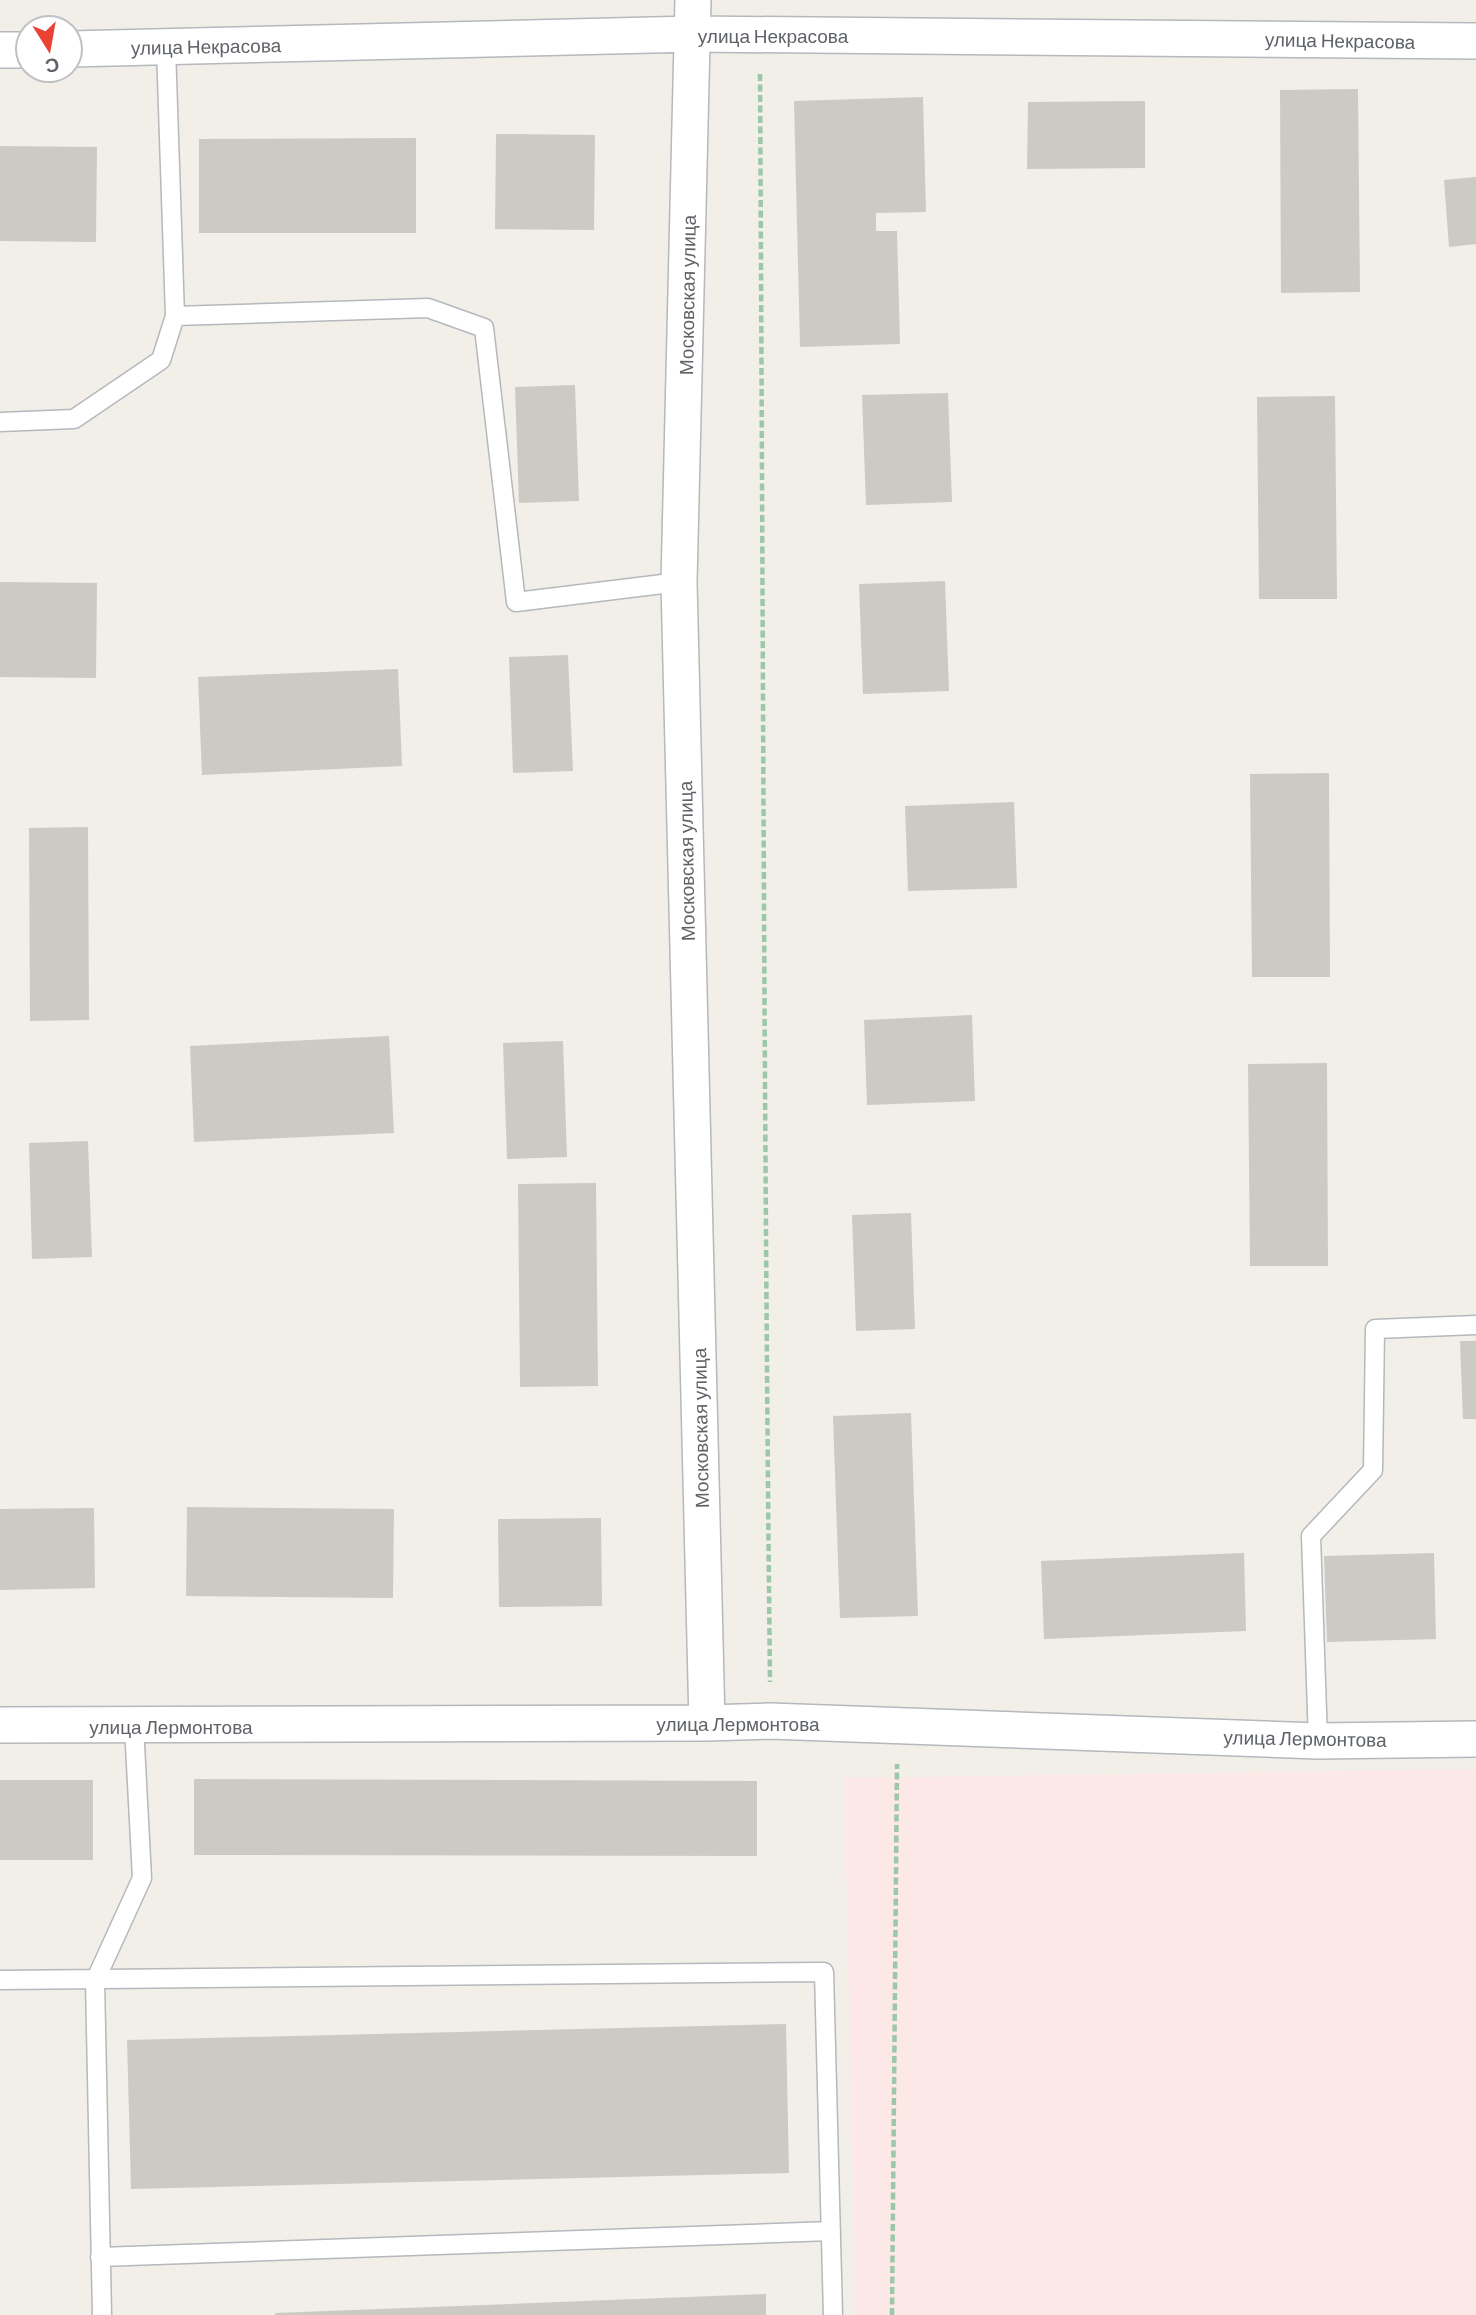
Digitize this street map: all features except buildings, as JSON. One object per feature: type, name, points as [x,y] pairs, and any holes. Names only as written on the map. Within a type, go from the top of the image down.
[{"type":"street","name":"улица Некрасова","points":[[84,49],[166,48],[693,17],[759,34],[1476,41]]},
{"type":"street","name":"Московская улица","points":[[693,17],[680,582],[707,1723]]},
{"type":"street","name":"улица Лермонтова","points":[[0,1725],[770,1721],[1318,1741],[1476,1739]]},
{"type":"lane","points":[[0,422],[74,419],[161,360],[175,316],[166,48]]},
{"type":"lane","points":[[175,316],[428,308],[484,328],[516,601],[680,582]]},
{"type":"lane","points":[[1318,1741],[1311,1536],[1373,1470],[1375,1329],[1476,1325]]},
{"type":"lane","points":[[102,2315],[95,1981],[142,1878],[134,1726]]},
{"type":"lane","points":[[0,1980],[824,1972],[833,2315]]},
{"type":"lane","points":[[100,2256],[831,2231]]},
{"type":"path","points":[[759,34],[770,1721]]},
{"type":"path","points":[[892,2315],[897,1725]]},
{"type":"shaded area","points":[[1476,1769],[1476,2315],[856,2315],[844,1778]]}]
